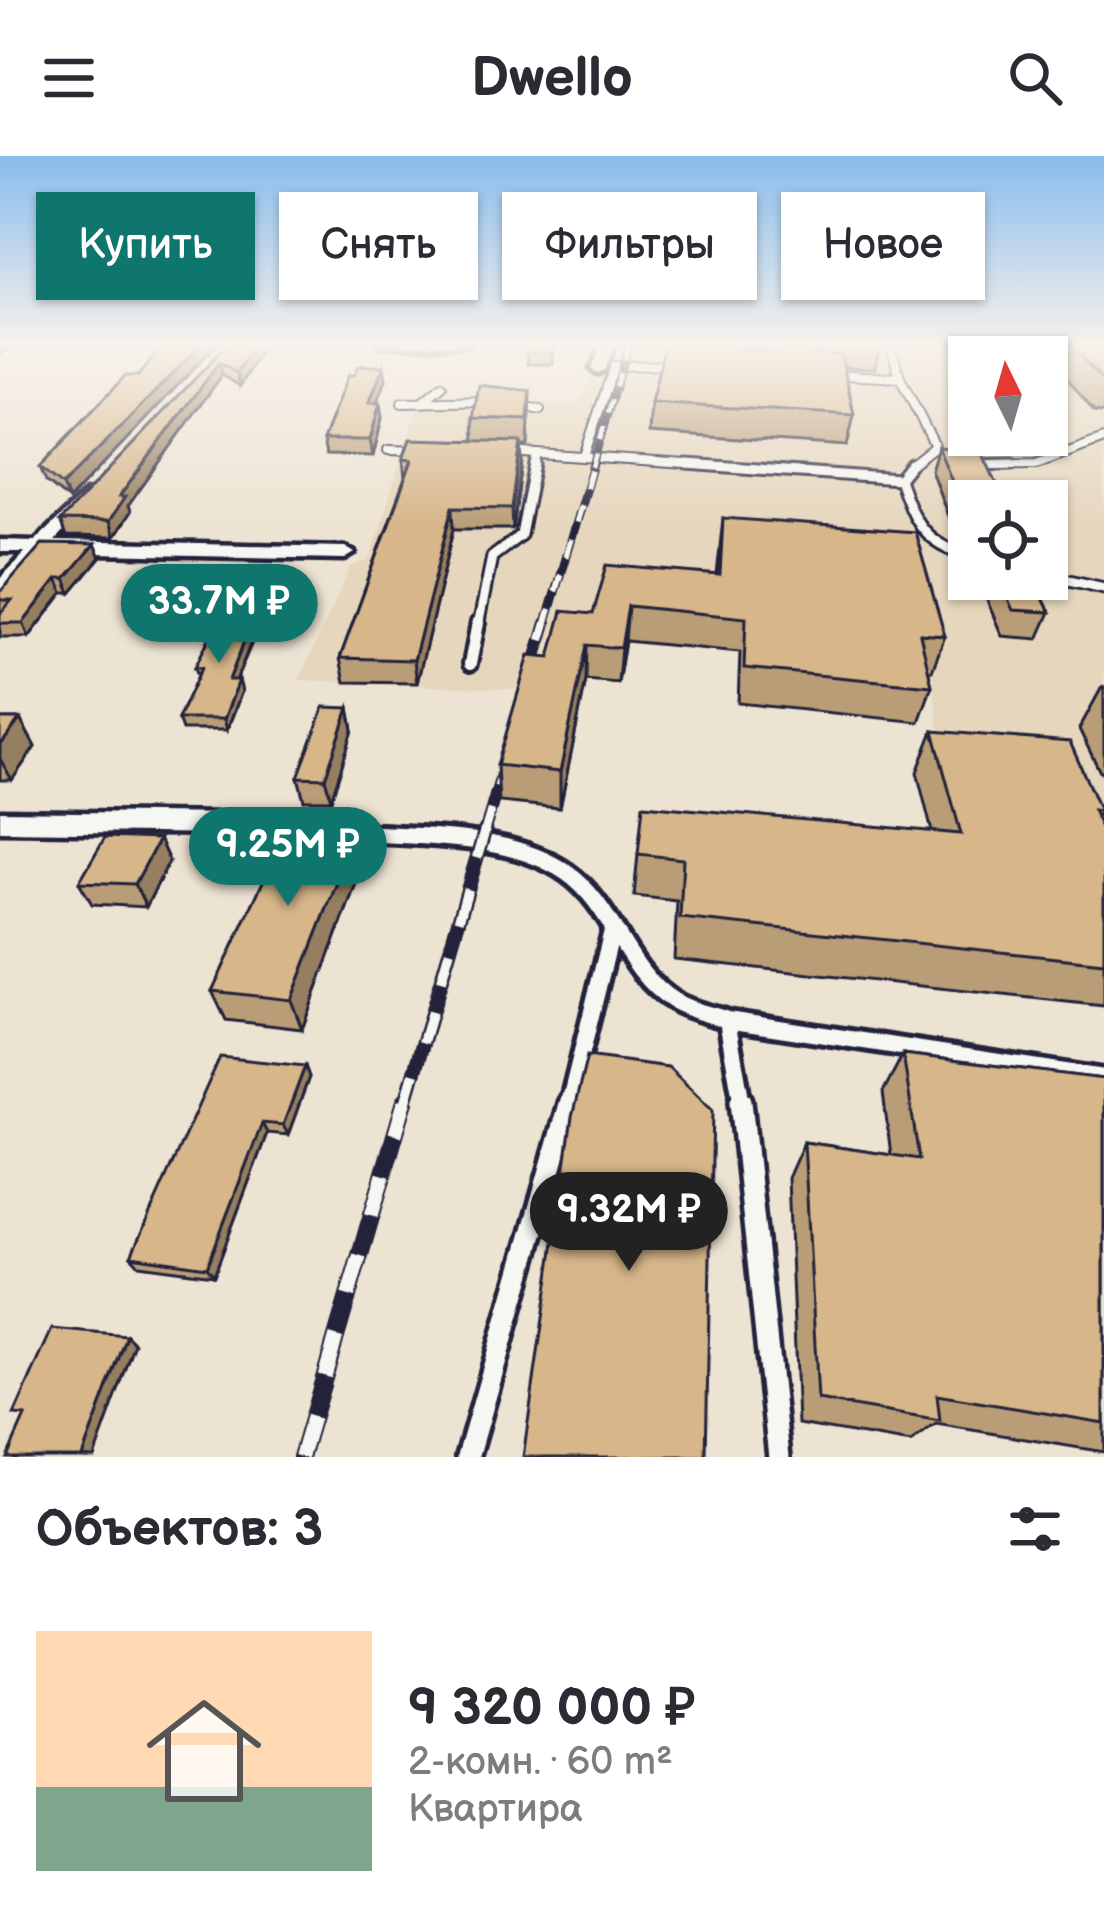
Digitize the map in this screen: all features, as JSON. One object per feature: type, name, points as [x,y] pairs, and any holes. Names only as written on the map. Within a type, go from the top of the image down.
[{"type":"street","points":[[0,591],[103,479]]},
{"type":"street","points":[[0,546],[345,553]]},
{"type":"street","points":[[0,821],[231,824]]},
{"type":"lane","points":[[520,406],[540,410]]},
{"type":"lane","points":[[584,456],[601,406]]},
{"type":"lane","points":[[899,479],[934,446],[914,406]]},
{"type":"lane","points":[[953,463],[1036,464],[1104,439]]},
{"type":"lane","points":[[388,450],[434,451]]},
{"type":"lane","points":[[502,452],[899,479]]},
{"type":"lane","points":[[470,664],[493,556],[520,535],[537,454]]},
{"type":"lane","points":[[914,460],[933,461]]},
{"type":"lane","points":[[899,479],[919,537],[948,551]]},
{"type":"lane","points":[[1068,580],[1104,588]]},
{"type":"lane","points":[[231,824],[314,828]]},
{"type":"lane","points":[[338,830],[480,846],[549,862],[572,876],[656,987],[677,1003],[727,1020],[1104,1078]]},
{"type":"lane","points":[[468,1457],[551,1177],[613,927]]},
{"type":"lane","points":[[727,1020],[749,1148],[778,1457]]},
{"type":"shaded area","points":[[418,406],[948,406],[948,456],[1068,456],[1068,406],[1104,406],[1104,836],[1088,790],[943,767],[922,628],[556,627],[530,690],[299,680],[351,567],[370,560]]},
{"type":"building","points":[[97,406],[141,406],[63,485],[40,467]]},
{"type":"building","points":[[169,406],[187,406],[119,497],[125,497],[108,522],[60,521]]},
{"type":"building","points":[[336,406],[379,406],[370,440],[323,440]]},
{"type":"building","points":[[475,406],[529,406],[528,420],[473,418]]},
{"type":"building","points":[[697,406],[852,406],[854,415]]},
{"type":"building","points":[[410,439],[521,442],[512,508],[453,507],[414,660],[340,658],[412,460],[403,459]]},
{"type":"building","points":[[938,447],[948,448],[948,456],[984,456],[995,480],[952,480]]},
{"type":"building","points":[[723,518],[915,532],[945,636],[920,634],[932,686],[744,668],[746,618],[628,606],[621,648],[587,645],[560,772],[497,765],[529,655],[550,657],[562,611],[593,614],[607,565],[720,575]]},
{"type":"building","points":[[42,544],[94,545],[65,579],[57,579],[23,623],[0,623],[0,614],[12,600],[0,600],[0,592]]},
{"type":"building","points":[[1008,600],[1044,600],[1050,612],[1013,610]]},
{"type":"building","points":[[225,606],[260,607],[229,680],[239,680],[224,719],[178,719],[202,667],[195,667]]},
{"type":"building","points":[[324,707],[349,708],[325,778],[298,777]]},
{"type":"building","points":[[0,719],[20,719],[0,746]]},
{"type":"building","points":[[933,731],[1070,742],[1100,811],[1093,810],[1104,835],[1104,963],[680,918],[683,859],[638,854],[643,805],[961,834]]},
{"type":"building","points":[[294,815],[361,821],[291,1000],[212,991]]},
{"type":"building","points":[[105,837],[159,839],[135,884],[79,882]]},
{"type":"building","points":[[903,1054],[1104,1079],[1104,1423],[937,1395],[940,1421],[818,1400],[804,1142],[919,1159]]},
{"type":"building","points":[[587,1056],[668,1067],[713,1110],[706,1457],[523,1457],[572,1117]]},
{"type":"building","points":[[220,1057],[305,1066],[283,1125],[262,1123],[207,1267],[131,1256]]},
{"type":"building","points":[[52,1329],[127,1336],[82,1456],[89,1457],[7,1457],[25,1416],[14,1415]]},
{"type":"railway","points":[[592,467],[610,406]]},
{"type":"railway","points":[[545,626],[593,464]]},
{"type":"railway","points":[[527,686],[546,623]]},
{"type":"railway","points":[[484,833],[507,755]]},
{"type":"railway","points":[[405,1104],[485,830]]},
{"type":"railway","points":[[301,1457],[405,1101]]}]
